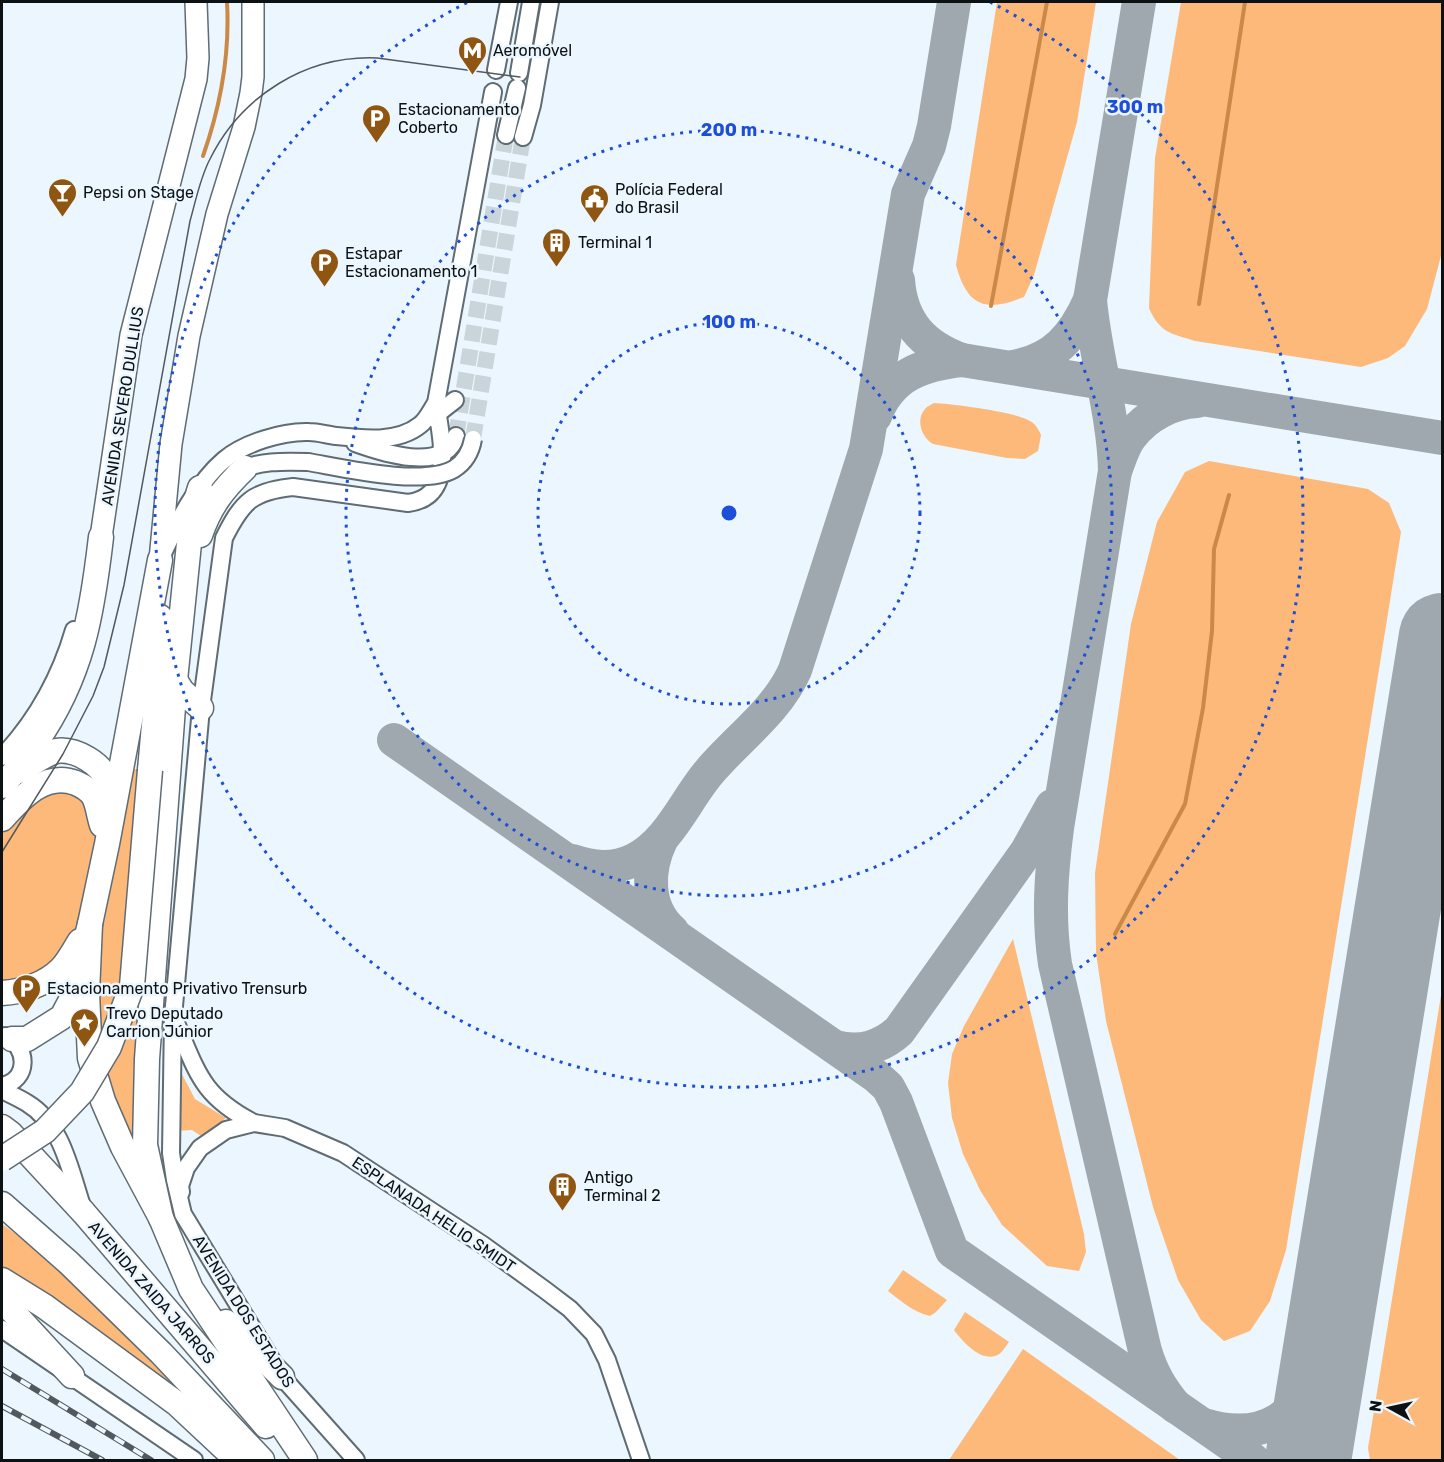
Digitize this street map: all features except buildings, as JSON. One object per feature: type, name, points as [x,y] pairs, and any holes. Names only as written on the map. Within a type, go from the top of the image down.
[{"type":"highway","points":[[185,580],[212,507],[222,490],[245,468]]},
{"type":"highway","points":[[200,488],[192,514],[175,680],[147,1059],[145,1145],[172,1216],[192,1289],[305,1461]]},
{"type":"highway","points":[[6,772],[50,722],[71,681],[86,636],[94,597],[101,537]]},
{"type":"highway","points":[[2,1159],[45,1131],[82,1092],[109,1047],[132,986],[160,657],[160,560]]},
{"type":"highway","points":[[7,1036],[27,1039],[62,1017],[71,1000],[107,844],[160,560]]},
{"type":"highway","points":[[175,680],[182,691],[201,708]]},
{"type":"highway","points":[[6,772],[56,751],[79,754],[96,766],[104,774],[108,784],[107,844]]},
{"type":"highway","points":[[2,819],[16,803],[45,782],[65,780],[85,787],[93,797],[107,844]]},
{"type":"highway","points":[[90,924],[87,993],[90,1058],[103,1101],[119,1138],[172,1216]]},
{"type":"highway","points":[[2,993],[18,992],[36,985],[62,968],[90,924]]},
{"type":"highway","name":"AVENIDA ZAIDA JARROS","points":[[2,1127],[84,1213],[299,1461]]},
{"type":"highway","name":"AVENIDA ZAIDA JARROS","points":[[2,1204],[69,1263],[161,1353],[262,1461]]},
{"type":"highway","points":[[2,1280],[44,1306],[176,1403],[237,1461]]},
{"type":"highway","points":[[192,1289],[282,1377]]},
{"type":"highway","points":[[2,1300],[72,1376]]},
{"type":"main road","name":"AVENIDA SEVERO DULLIUS","points":[[101,537],[131,335],[196,79],[198,58],[196,2]]},
{"type":"main road","points":[[160,560],[171,444],[189,336],[217,214],[244,127],[251,93],[254,66],[252,2]]},
{"type":"street","points":[[496,70],[508,2]]},
{"type":"street","points":[[531,2],[518,80],[514,136],[532,105],[550,2]]},
{"type":"street","points":[[172,1216],[173,1017],[201,708],[224,538],[235,516],[247,501],[276,489],[293,487],[408,503],[420,501],[432,495],[440,481],[442,454],[437,409],[493,93]]},
{"type":"street","points":[[160,560],[177,525],[200,488],[224,460],[245,447],[270,437],[309,432],[386,439],[407,434],[437,409],[455,400]]},
{"type":"street","points":[[337,436],[390,454],[417,457],[442,454],[453,444],[456,436]]},
{"type":"street","points":[[200,488],[245,468],[277,461],[308,462],[402,476],[438,474],[456,468],[468,455],[473,439]]},
{"type":"street","points":[[173,1017],[202,1082],[231,1111],[254,1123]]},
{"type":"street","points":[[7,1036],[18,1045],[22,1068],[13,1081],[2,1088],[29,1104],[46,1119],[61,1141],[84,1213]]},
{"type":"street","name":"ESPLANADA HELIO SMIDT","points":[[172,1216],[186,1168],[192,1157],[200,1148],[226,1130],[254,1123],[285,1128],[337,1150],[483,1245],[570,1309],[594,1334],[607,1360],[641,1461]]},
{"type":"street","name":"AVENIDA DOS ESTADOS","points":[[172,1216],[282,1377],[356,1461]]},
{"type":"street","points":[[2,1329],[194,1461]]},
{"type":"shaded area","points":[[997,2],[1096,2],[1077,122],[1034,275],[1024,297],[998,305],[988,305],[979,302],[966,290],[956,265]]},
{"type":"shaded area","points":[[1181,2],[1442,2],[1442,252],[1427,309],[1405,346],[1388,358],[1361,367],[1195,341],[1167,331],[1157,323],[1149,308],[1155,158]]},
{"type":"shaded area","points":[[934,403],[986,409],[1026,419],[1034,424],[1041,435],[1038,451],[1025,459],[1007,458],[933,444],[923,433],[920,418],[925,409]]},
{"type":"shaded area","points":[[1209,461],[1368,489],[1389,503],[1401,532],[1286,1250],[1270,1301],[1250,1331],[1224,1341],[1201,1320],[1178,1280],[1153,1207],[1106,1021],[1096,953],[1095,873],[1131,624],[1157,522],[1185,472]]},
{"type":"shaded area","points":[[130,769],[155,770],[143,1165],[110,1098],[92,1034],[94,963]]},
{"type":"shaded area","points":[[71,791],[89,803],[101,847],[74,940],[43,975],[2,986],[2,828],[41,794]]},
{"type":"shaded area","points":[[1013,939],[1084,1234],[1086,1252],[1079,1271],[1047,1266],[1002,1225],[980,1190],[963,1154],[952,1118],[948,1083],[952,1054],[964,1026]]},
{"type":"shaded area","points":[[1442,989],[1442,1460],[1370,1460],[1368,1448]]},
{"type":"shaded area","points":[[176,1063],[195,1099],[226,1118],[201,1136],[192,1130],[175,1131]]},
{"type":"shaded area","points":[[2,1224],[43,1254],[203,1414],[2,1270]]},
{"type":"shaded area","points":[[903,1270],[947,1300],[936,1312],[930,1316],[918,1312],[888,1291]]},
{"type":"shaded area","points":[[965,1312],[1009,1342],[999,1354],[983,1356],[957,1334],[954,1330]]},
{"type":"shaded area","points":[[1023,1349],[1180,1460],[949,1460]]},
{"type":"waterway","points":[[203,156],[215,118],[223,80],[228,22],[227,2]]},
{"type":"waterway","points":[[991,306],[1047,2]]},
{"type":"waterway","points":[[1199,304],[1245,2]]},
{"type":"waterway","points":[[1115,934],[1185,804],[1203,708],[1212,631],[1214,549],[1229,495]]},
{"type":"taxiway","points":[[572,861],[611,867],[634,860],[658,843],[710,771],[768,711],[795,670],[866,449],[908,194],[929,146],[934,126],[954,2]]},
{"type":"taxiway","points":[[1139,2],[1090,300],[1108,407],[1115,471],[1057,828],[1051,913],[1055,964],[1145,1351],[1158,1381],[1176,1407]]},
{"type":"taxiway","points":[[898,280],[904,308],[916,330],[936,348],[962,360],[1442,438]]},
{"type":"taxiway","points":[[1013,367],[1040,359],[1061,344],[1077,325],[1090,300]]},
{"type":"taxiway","points":[[875,416],[881,402],[899,381],[921,369],[962,360]]},
{"type":"taxiway","points":[[1115,471],[1128,440],[1144,422],[1169,407],[1197,401]]},
{"type":"taxiway","points":[[394,740],[876,1076],[888,1087],[896,1102],[952,1251],[1253,1460]]},
{"type":"taxiway","points":[[835,1047],[869,1048],[884,1042],[899,1031],[1027,851],[1052,806]]},
{"type":"taxiway","points":[[661,840],[653,863],[651,887],[657,911],[672,931]]},
{"type":"taxiway","points":[[1204,1425],[1226,1430],[1246,1430],[1263,1427],[1278,1420],[1304,1396],[1324,1360]]},
{"type":"runway","points":[[1308,1460],[1442,636]]},
{"type":"tunnel","points":[[456,436],[506,135]]},
{"type":"tunnel","points":[[473,439],[523,137]]},
{"type":"tram line","points":[[2,852],[63,754],[93,696],[104,667],[124,585],[190,221],[198,189],[210,159],[223,136],[239,116],[278,84],[301,72],[325,64],[351,59],[377,58],[520,77]]},
{"type":"railway","points":[[2,1369],[151,1460]]},
{"type":"railway","points":[[2,1406],[102,1460]]},
{"type":"place","name":"Aeromóvel","points":[[472,76]]},
{"type":"place","name":"Estacionamento Coberto","points":[[377,144]]},
{"type":"place","name":"Pepsi on Stage","points":[[62,218]]},
{"type":"place","name":"Polícia Federal do Brasil","points":[[594,224]]},
{"type":"place","name":"Terminal 1","points":[[557,268]]},
{"type":"place","name":"Estapar Estacionamento 1","points":[[324,288]]},
{"type":"place","name":"Estacionamento Privativo Trensurb","points":[[26,1014]]},
{"type":"place","name":"Trevo Deputado Carrion Júnior","points":[[85,1048]]},
{"type":"place","name":"Antigo Terminal 2","points":[[563,1212]]}]
